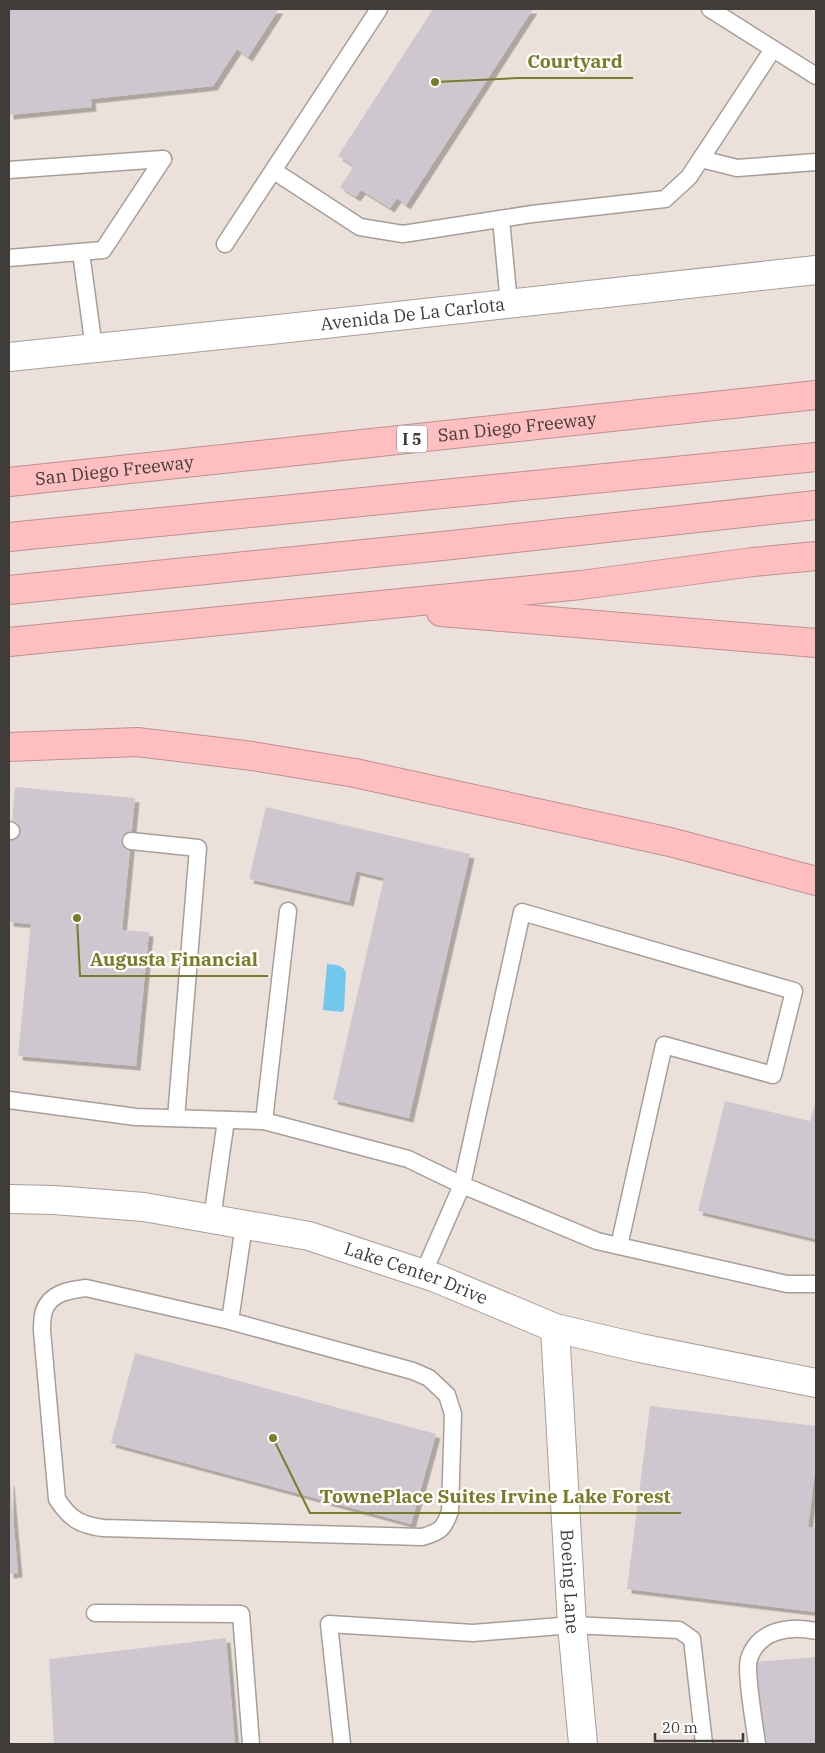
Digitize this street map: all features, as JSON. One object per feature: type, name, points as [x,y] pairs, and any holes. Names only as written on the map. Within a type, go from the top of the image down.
[{"type":"highway","name":"San Diego Freeway","points":[[9,482],[816,395]]},
{"type":"highway","points":[[9,537],[816,457]]},
{"type":"highway","points":[[9,590],[816,506]]},
{"type":"highway","points":[[9,642],[581,585],[752,562],[816,556]]},
{"type":"highway","points":[[373,607],[816,643]]},
{"type":"highway","points":[[9,747],[137,742],[252,756],[355,773],[670,842],[816,881]]},
{"type":"street","name":"Avenida De La Carlota","points":[[9,357],[816,270]]},
{"type":"street","name":"Lake Center Drive","points":[[9,1199],[54,1200],[144,1207],[309,1236],[423,1274],[555,1328],[640,1348],[816,1383]]},
{"type":"street","name":"Boeing Lane","points":[[555,1328],[572,1624],[583,1744]]},
{"type":"lane","points":[[225,244],[379,9]]},
{"type":"lane","points":[[710,9],[816,76]]},
{"type":"lane","points":[[274,171],[360,227],[403,234],[501,219],[665,198],[689,177],[773,49]]},
{"type":"lane","points":[[9,170],[163,159],[106,248],[100,252],[9,258]]},
{"type":"lane","points":[[701,159],[737,168],[816,162]]},
{"type":"lane","points":[[501,219],[509,304]]},
{"type":"lane","points":[[81,253],[94,348]]},
{"type":"lane","points":[[131,841],[198,848],[176,1118]]},
{"type":"lane","points":[[264,1121],[288,911]]},
{"type":"lane","points":[[423,1274],[462,1185],[522,912],[794,991],[773,1075],[664,1045],[619,1246]]},
{"type":"lane","points":[[9,1100],[136,1117],[264,1121],[408,1159],[462,1185],[597,1240],[787,1284],[816,1284]]},
{"type":"lane","points":[[212,1219],[226,1120]]},
{"type":"lane","points":[[230,1321],[244,1225]]},
{"type":"lane","points":[[86,1288],[230,1321],[414,1371],[429,1378],[447,1395],[453,1414],[450,1511],[445,1524],[437,1534],[422,1537],[103,1528],[89,1526],[73,1519],[64,1510],[57,1499],[42,1331],[44,1311],[52,1298],[68,1290],[86,1288]]},
{"type":"lane","points":[[95,1613],[241,1614],[252,1744]]},
{"type":"lane","points":[[342,1744],[329,1624],[473,1633],[572,1624],[679,1630],[692,1639],[704,1744]]},
{"type":"lane","points":[[757,1744],[748,1660],[756,1645],[776,1630],[792,1628],[816,1632]]},
{"type":"water","points":[[327,964],[341,966],[346,973],[344,1010],[342,1012],[323,1010]]},
{"type":"building","points":[[9,9],[279,9],[248,57],[237,49],[213,86],[91,99],[92,107],[9,115]]},
{"type":"building","points":[[433,9],[533,9],[406,205],[397,198],[390,208],[361,190],[356,197],[340,187],[354,166],[338,156]]},
{"type":"building","points":[[15,787],[135,798],[122,930],[149,932],[136,1066],[18,1056],[31,924],[9,922],[9,855]]},
{"type":"building","points":[[266,807],[470,854],[409,1118],[333,1100],[384,878],[356,871],[349,902],[249,879]]},
{"type":"building","points":[[816,1100],[816,1239],[698,1211],[725,1101],[810,1121]]},
{"type":"building","points":[[135,1353],[436,1434],[411,1524],[111,1443]]},
{"type":"building","points":[[650,1406],[816,1426],[816,1463],[808,1527],[816,1528],[816,1612],[627,1589]]},
{"type":"building","points":[[9,1482],[18,1573],[9,1574]]},
{"type":"building","points":[[226,1638],[235,1744],[54,1744],[49,1659]]},
{"type":"building","points":[[816,1657],[816,1744],[761,1744],[754,1662]]},
{"type":"place","name":"Courtyard","points":[[435,82]]},
{"type":"place","name":"Augusta Financial","points":[[77,918]]},
{"type":"place","name":"TownePlace Suites Irvine Lake Forest","points":[[273,1438]]}]
